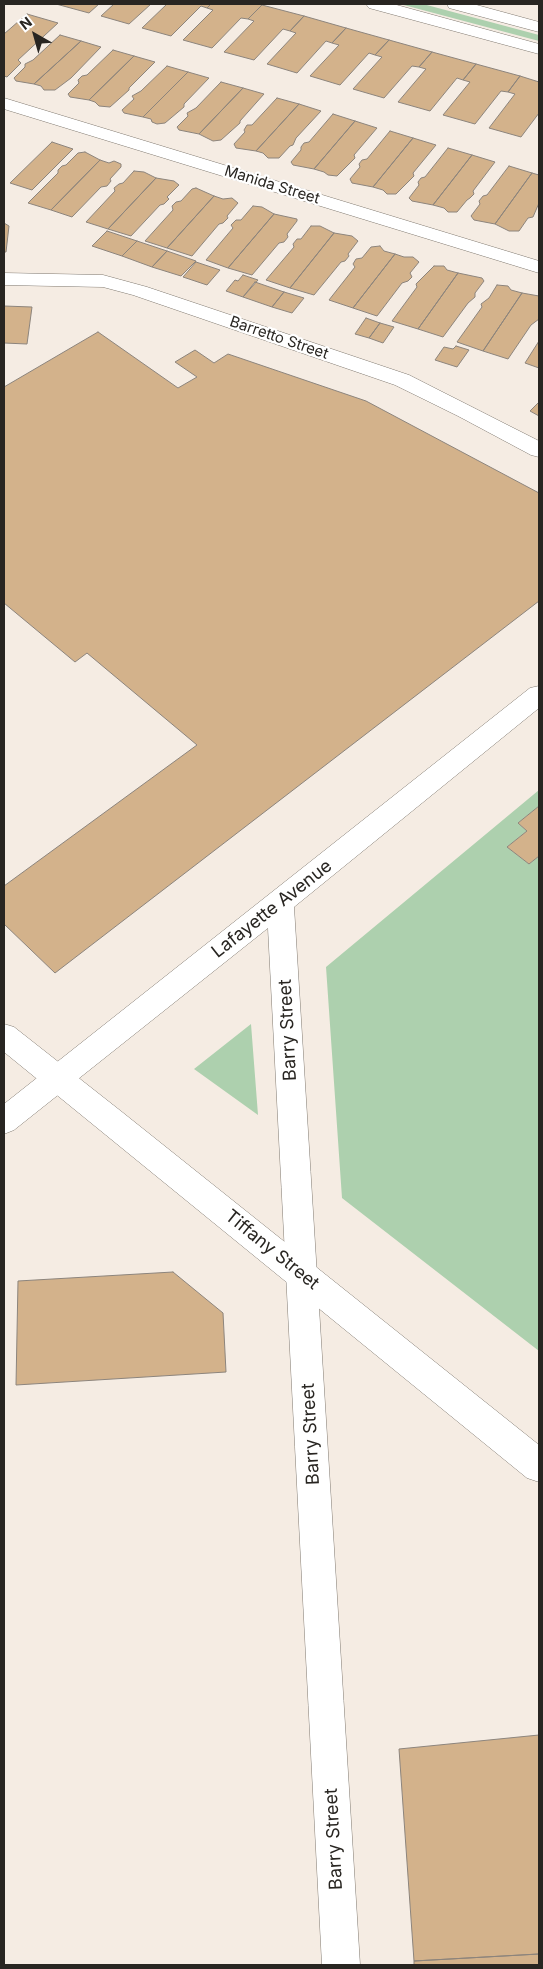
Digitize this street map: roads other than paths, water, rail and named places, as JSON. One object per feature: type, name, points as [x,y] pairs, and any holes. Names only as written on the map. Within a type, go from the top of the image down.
[{"type":"street","points":[[375,4],[539,49]]},
{"type":"street","points":[[455,4],[539,26]]},
{"type":"street","name":"Manida Street","points":[[4,103],[539,267]]},
{"type":"street","name":"Barretto Street","points":[[4,279],[103,281],[140,291],[402,380],[466,411],[539,450]]},
{"type":"street","name":"Lafayette Avenue","points":[[4,1121],[539,695]]},
{"type":"street","name":"Barry Street","points":[[280,903],[342,1965]]},
{"type":"street","name":"Tiffany Street","points":[[4,1036],[539,1466]]}]
